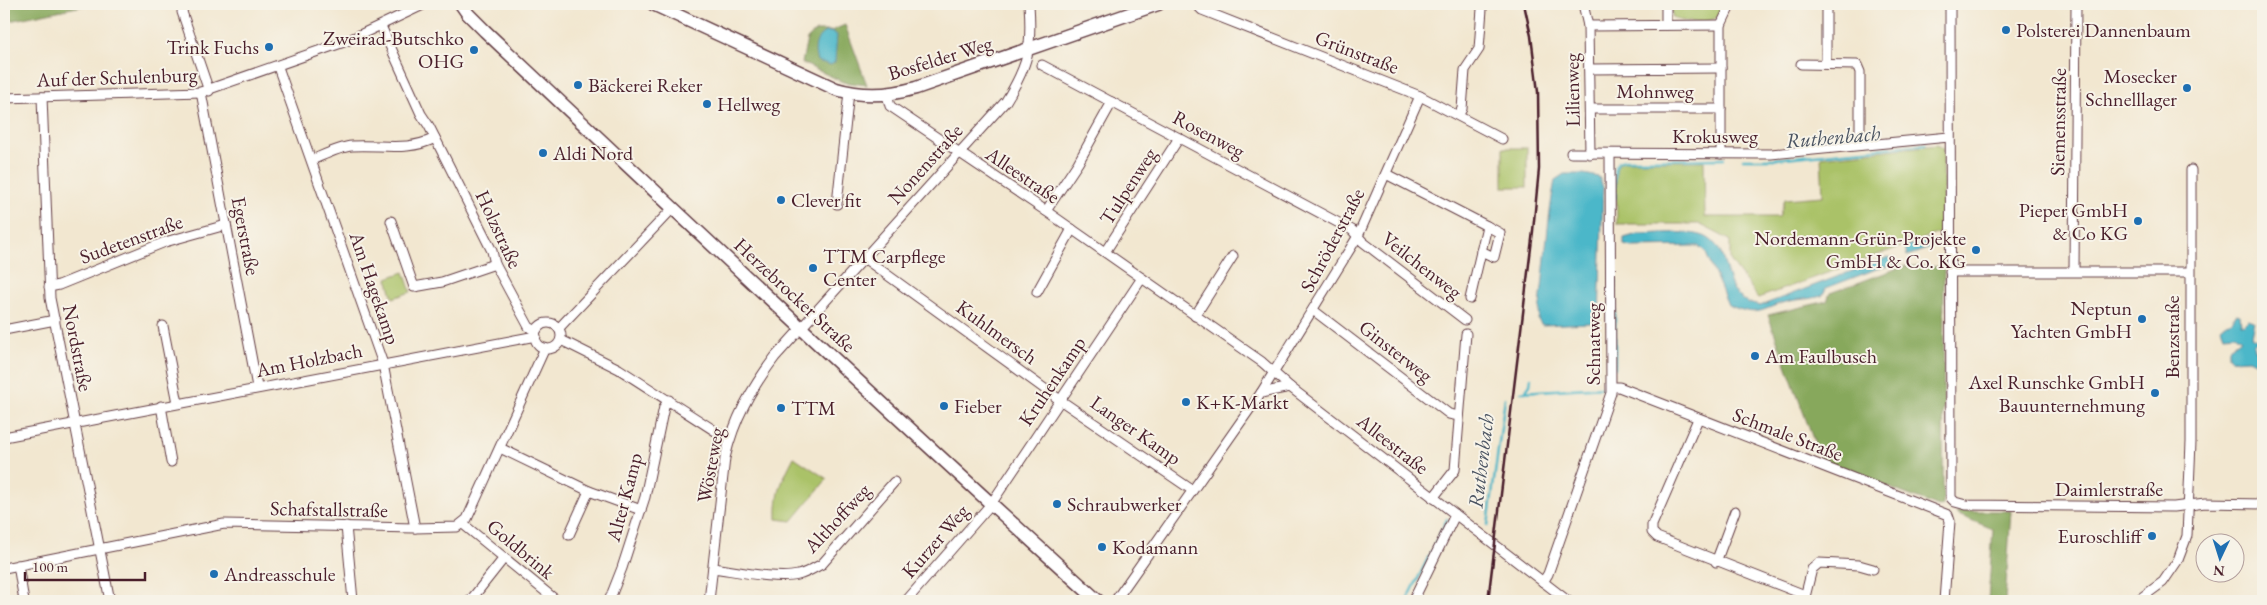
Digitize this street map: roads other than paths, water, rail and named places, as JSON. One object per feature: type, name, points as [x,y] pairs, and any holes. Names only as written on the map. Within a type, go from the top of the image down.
[{"type":"main road","name":"Herzebrocker Straße","points":[[451,4],[462,13],[464,9],[673,208],[1098,601]]},
{"type":"main road","name":"Bosfelder Weg","points":[[653,4],[681,15],[813,79],[849,92],[886,95],[916,88],[1158,4]]},
{"type":"street","name":"Egerstraße","points":[[184,4],[182,12],[205,91],[226,225],[257,387]]},
{"type":"street","name":"Auf der Schulenburg","points":[[4,98],[205,91],[347,41],[425,4]]},
{"type":"street","name":"Nonenstraße","points":[[802,327],[1006,101],[1025,66],[1032,38],[1029,4]]},
{"type":"street","name":"Grünstraße","points":[[1196,4],[1202,10],[1420,96],[1459,114],[1502,139]]},
{"type":"street","name":"Lilienweg","points":[[1583,4],[1588,26],[1590,68],[1590,154]]},
{"type":"street","points":[[1666,4],[1666,26]]},
{"type":"street","points":[[1721,154],[1721,25],[1731,4]]},
{"type":"street","points":[[1826,4],[1826,64]]},
{"type":"street","points":[[1950,4],[1950,272],[2190,272]]},
{"type":"street","name":"Siemensstraße","points":[[2074,271],[2076,4]]},
{"type":"street","points":[[1459,114],[1462,108],[1465,70],[1479,49],[1482,9]]},
{"type":"street","name":"Lilienweg","points":[[1588,26],[1721,25]]},
{"type":"street","name":"Holzstraße","points":[[381,26],[421,114],[492,251],[495,264],[529,327],[536,333]]},
{"type":"street","points":[[1800,64],[1857,65],[1860,72],[1860,145]]},
{"type":"street","name":"Rosenweg","points":[[1042,65],[1352,230],[1358,236]]},
{"type":"street","name":"Am Hagekamp","points":[[278,66],[383,364],[414,528]]},
{"type":"street","points":[[1590,68],[1721,68]]},
{"type":"street","points":[[837,204],[849,92]]},
{"type":"street","name":"Alleestraße","points":[[886,95],[890,106],[1046,211],[1273,371],[1290,387],[1568,601]]},
{"type":"street","name":"Schröderstraße","points":[[1115,601],[1261,394],[1273,371],[1358,236],[1420,96]]},
{"type":"street","name":"Nordstraße","points":[[42,97],[49,287],[110,601]]},
{"type":"street","points":[[1046,211],[1078,163],[1112,102]]},
{"type":"street","name":"Mohnweg","points":[[1590,109],[1721,109]]},
{"type":"street","name":"Krokusweg","points":[[1571,153],[1771,154],[1949,137]]},
{"type":"street","points":[[312,160],[350,146],[410,147],[423,144],[435,138]]},
{"type":"street","name":"Tulpenweg","points":[[1105,252],[1179,138]]},
{"type":"street","name":"Schnatweg","points":[[1543,582],[1548,574],[1612,387],[1610,154]]},
{"type":"street","name":"Benzstraße","points":[[2137,601],[2163,582],[2178,560],[2188,536],[2191,170]]},
{"type":"street","points":[[1386,174],[1500,233],[1494,256],[1481,251]]},
{"type":"street","points":[[559,328],[547,323],[542,324],[536,333],[538,344],[546,348],[552,348],[560,340],[559,328],[673,208]]},
{"type":"street","points":[[392,221],[414,287],[442,282],[495,264]]},
{"type":"street","name":"Sudetenstraße","points":[[49,287],[59,285],[165,242],[226,225]]},
{"type":"street","points":[[1470,299],[1487,226]]},
{"type":"street","name":"Alleestraße","points":[[1037,292],[1072,229]]},
{"type":"street","name":"Veilchenweg","points":[[1358,236],[1465,320]]},
{"type":"street","points":[[1195,316],[1233,256]]},
{"type":"street","name":"Kuhlmersch","points":[[864,258],[1060,400]]},
{"type":"street","name":"Daimlerstraße","points":[[1950,272],[1950,493],[1955,502],[1966,505],[2104,506],[2263,504]]},
{"type":"street","name":"Kruhenkamp","points":[[991,504],[1142,278]]},
{"type":"street","name":"Ginsterweg","points":[[1313,310],[1449,414],[1460,416]]},
{"type":"street","points":[[4,330],[55,320]]},
{"type":"street","points":[[163,326],[178,403]]},
{"type":"street","name":"Wösteweg","points":[[709,601],[725,458],[730,436],[739,413],[758,380],[775,357],[802,327]]},
{"type":"street","name":"Am Holzbach","points":[[4,437],[536,333]]},
{"type":"street","points":[[1433,498],[1455,470],[1466,334]]},
{"type":"street","points":[[560,340],[619,369],[669,400],[680,410],[720,434],[730,436]]},
{"type":"street","points":[[463,524],[546,348]]},
{"type":"street","points":[[1261,394],[1290,387]]},
{"type":"street","name":"Schmale Straße","points":[[1612,387],[1619,387],[1944,513],[1950,517],[1944,601]]},
{"type":"street","name":"Alter Kamp","points":[[609,601],[642,510],[664,407],[669,400]]},
{"type":"street","name":"Langer Kamp","points":[[1060,400],[1192,490]]},
{"type":"street","points":[[161,406],[172,462]]},
{"type":"street","points":[[1698,418],[1652,525],[1652,532],[1657,538],[1805,598],[1812,569],[1819,563],[1859,565],[1873,570]]},
{"type":"street","points":[[500,448],[589,491],[642,510]]},
{"type":"street","name":"Althoffweg","points":[[713,568],[784,576],[797,576],[810,571],[822,564],[894,482]]},
{"type":"street","points":[[569,535],[589,491]]},
{"type":"street","name":"Kurzer Weg","points":[[906,601],[991,504]]},
{"type":"street","points":[[1716,562],[1735,511]]},
{"type":"street","points":[[1413,601],[1455,515]]},
{"type":"street","name":"Schafstallstraße","points":[[4,568],[224,524],[414,528],[457,527],[463,524]]},
{"type":"street","name":"Goldbrink","points":[[463,524],[557,601]]},
{"type":"street","points":[[346,526],[353,601]]},
{"type":"street","points":[[470,601],[504,558]]},
{"type":"street","points":[[18,565],[24,601]]},
{"type":"water","points":[[825,32],[833,32],[837,35],[835,62],[831,65],[817,61],[816,57],[817,41]]},
{"type":"water","points":[[1564,174],[1584,174],[1599,177],[1603,187],[1599,320],[1590,323],[1542,325],[1538,320],[1552,197],[1555,180]]},
{"type":"water","points":[[1684,233],[1701,235],[1708,238],[1716,245],[1721,254],[1737,295],[1746,302],[1760,306],[1889,257],[1896,262],[1895,265],[1879,268],[1826,288],[1822,296],[1790,301],[1755,312],[1728,305],[1705,251],[1698,246],[1631,247],[1624,245],[1624,238],[1638,234]]},
{"type":"water","points":[[1929,239],[1932,247],[1907,256],[1905,248]]},
{"type":"water","points":[[2236,314],[2240,315],[2241,323],[2243,324],[2248,319],[2254,321],[2251,336],[2259,340],[2253,344],[2254,350],[2263,349],[2263,366],[2249,359],[2232,360],[2228,356],[2228,349],[2241,339],[2234,334],[2224,335],[2221,327],[2232,321]]},
{"type":"waterway","name":"Ruthenbach","points":[[1743,159],[1774,159],[1926,144]]},
{"type":"waterway","name":"Ruthenbach","points":[[1615,198],[1615,169],[1618,162],[1624,160],[1724,159]]},
{"type":"waterway","name":"Ruthenbach","points":[[1615,257],[1615,368]]},
{"type":"waterway","points":[[1525,392],[1530,385],[1531,378]]},
{"type":"waterway","name":"Ruthenbach","points":[[1521,392],[1606,387]]},
{"type":"waterway","name":"Ruthenbach","points":[[1488,525],[1505,398]]},
{"type":"waterway","name":"Ruthenbach","points":[[1407,601],[1447,519]]},
{"type":"railway","points":[[1488,601],[1539,169],[1538,92],[1531,36],[1524,4]]},
{"type":"place","name":"Polsterei Dannenbaum","points":[[2006,30]]},
{"type":"place","name":"Trink Fuchs","points":[[269,47]]},
{"type":"place","name":"Zweirad-Butschko OHG","points":[[474,50]]},
{"type":"place","name":"Bäckerei Reker","points":[[578,85]]},
{"type":"place","name":"Mosecker Schnelllager","points":[[2187,88]]},
{"type":"place","name":"Hellweg","points":[[707,104]]},
{"type":"place","name":"Aldi Nord","points":[[543,153]]},
{"type":"place","name":"Clever fit","points":[[781,200]]},
{"type":"place","name":"Pieper GmbH & Co KG","points":[[2138,221]]},
{"type":"place","name":"Nordemann-Grün-Projekte GmbH & Co. KG","points":[[1976,250]]},
{"type":"place","name":"TTM Carpflege Center","points":[[813,268]]},
{"type":"place","name":"Neptun Yachten GmbH","points":[[2142,319]]},
{"type":"place","name":"Am Faulbusch","points":[[1755,356]]},
{"type":"place","name":"Axel Runschke GmbH Bauunternehmung","points":[[2155,393]]},
{"type":"place","name":"K+K-Markt","points":[[1186,402]]},
{"type":"place","name":"Fieber","points":[[944,406]]},
{"type":"place","name":"TTM","points":[[781,408]]},
{"type":"place","name":"Schraubwerker","points":[[1057,504]]},
{"type":"place","name":"Euroschliff","points":[[2152,536]]},
{"type":"place","name":"Kodamann","points":[[1102,547]]},
{"type":"place","name":"Andreasschule","points":[[214,574]]}]
